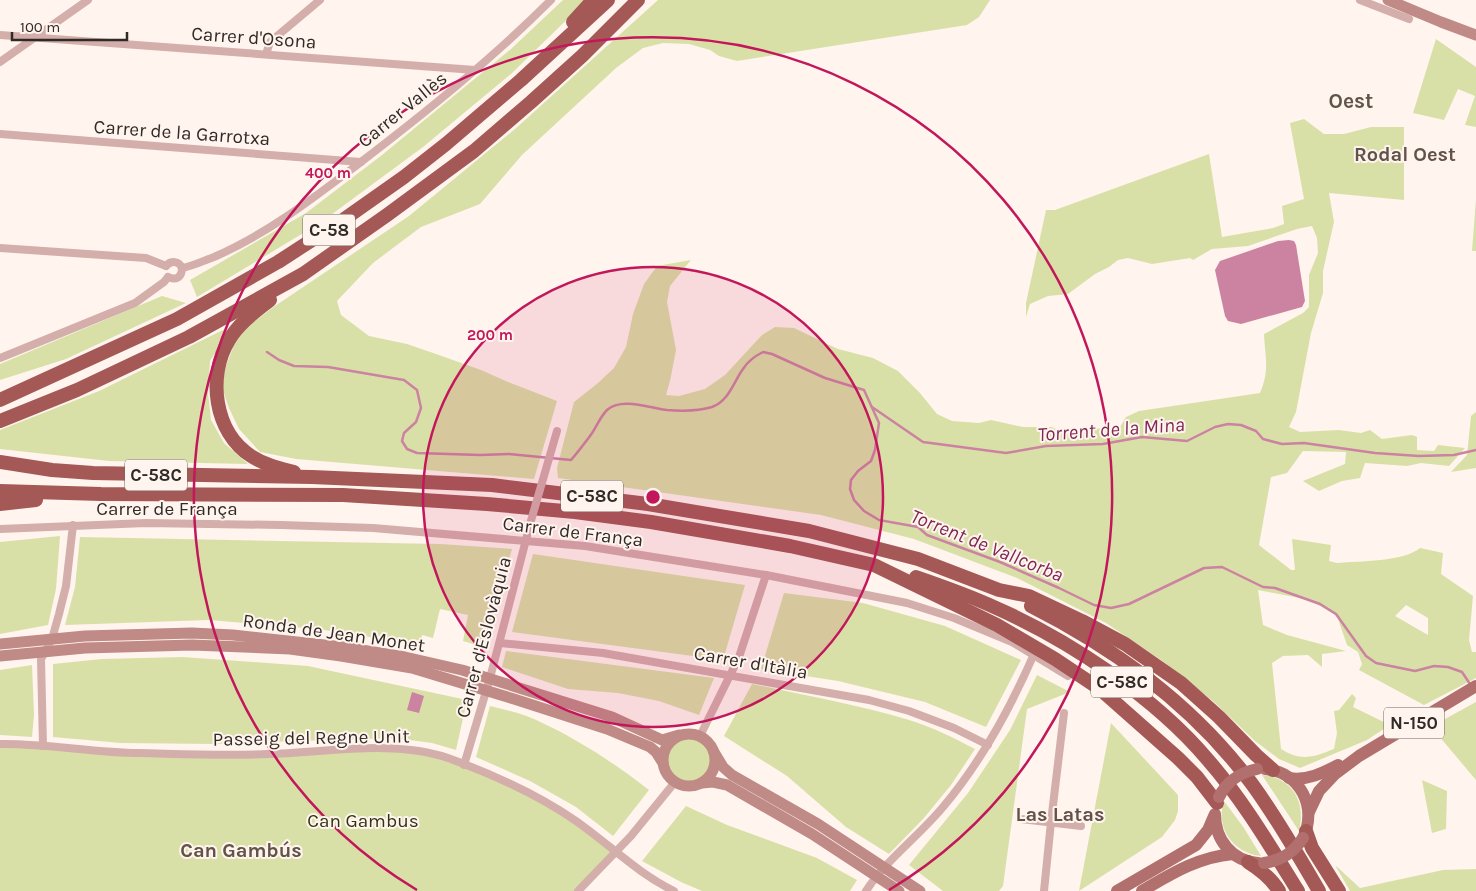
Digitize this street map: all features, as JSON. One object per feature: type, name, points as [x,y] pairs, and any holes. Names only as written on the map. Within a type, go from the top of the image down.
[{"type":"highway","points":[[521,80],[593,0]]},
{"type":"highway","name":"C-58","points":[[0,400],[177,319],[286,257],[343,220],[404,177],[446,144],[521,80],[608,0]]},
{"type":"highway","name":"C-58","points":[[0,421],[77,390],[151,356],[303,274],[388,215],[474,151],[582,56],[638,0]]},
{"type":"highway","points":[[303,274],[248,318],[230,338],[222,352],[218,368],[216,394],[218,406],[229,433],[238,445],[250,455],[269,465],[312,477]]},
{"type":"highway","points":[[0,390],[69,369]]},
{"type":"highway","name":"C-58C","points":[[0,462],[52,470],[93,473],[312,477],[492,485],[714,514],[809,531],[918,559],[999,590],[1051,616],[1141,674],[1190,715],[1222,748],[1252,784],[1288,838],[1319,891]]},
{"type":"highway","name":"C-58C","points":[[0,491],[101,494],[343,495],[487,504],[651,522],[790,546],[874,565],[947,588],[994,607],[1042,630],[1129,687],[1177,727],[1208,759],[1236,795],[1298,891]]},
{"type":"highway","points":[[0,504],[101,494]]},
{"type":"highway","points":[[874,565],[982,618],[1032,645],[1100,689],[1178,758],[1200,782],[1217,805]]},
{"type":"highway","points":[[999,590],[1029,596],[1043,602],[1090,624],[1131,649],[1187,688],[1273,770]]},
{"type":"highway","points":[[1305,835],[1338,891]]},
{"type":"highway","points":[[1248,862],[1265,873],[1278,891]]},
{"type":"main road","name":"N-150","points":[[1305,835],[1309,812],[1326,781],[1359,756],[1472,688]]},
{"type":"main road","name":"N-150","points":[[1289,778],[1299,779],[1313,776],[1359,756]]},
{"type":"main road","points":[[1117,891],[1196,845],[1208,830],[1223,788],[1240,774],[1257,769],[1273,770],[1289,778],[1303,793],[1309,812]]},
{"type":"main road","points":[[1217,805],[1219,836],[1233,854],[1248,862],[1264,863],[1278,860],[1290,853],[1305,835]]},
{"type":"main road","points":[[1142,891],[1203,859],[1233,854]]},
{"type":"street","points":[[0,62],[88,0]]},
{"type":"street","points":[[266,54],[270,42],[320,0]]},
{"type":"street","name":"Carrer Vallès","points":[[182,268],[189,267],[246,242],[282,219],[361,162],[476,70],[551,0]]},
{"type":"street","points":[[1360,0],[1409,19]]},
{"type":"street","points":[[1388,0],[1476,35]]},
{"type":"street","name":"Carrer d'Osona","points":[[0,35],[476,70]]},
{"type":"street","name":"Carrer de la Garrotxa","points":[[0,134],[361,162]]},
{"type":"street","points":[[0,248],[146,258],[166,266]]},
{"type":"street","points":[[175,262],[179,264],[182,268],[181,274],[178,278],[168,277],[165,271],[166,266],[175,262]]},
{"type":"street","points":[[0,358],[135,303],[168,277]]},
{"type":"street","name":"Carrer d'Eslovàquia","points":[[464,764],[500,643],[528,531],[557,430]]},
{"type":"street","name":"Carrer de França","points":[[0,529],[146,523],[373,528],[585,546],[766,575],[908,603],[954,618],[1012,642],[1114,702]]},
{"type":"street","points":[[42,746],[41,659],[52,639],[66,586],[73,525]]},
{"type":"street","points":[[700,736],[731,674],[750,626],[766,575]]},
{"type":"street","name":"Ronda de Jean Monet","points":[[0,644],[145,634],[233,635],[343,646],[453,668],[490,678],[612,717],[662,740],[679,735]]},
{"type":"street","name":"Carrer d'Itàlia","points":[[500,643],[603,653],[731,674],[869,700],[909,711],[954,728],[988,745]]},
{"type":"street","name":"Ronda de Jean Monet","points":[[0,656],[86,648],[185,646],[290,649],[405,667],[486,690],[607,729],[650,747],[656,752],[663,763]]},
{"type":"street","points":[[866,891],[876,876],[943,807],[988,745],[1020,687],[1034,654]]},
{"type":"street","points":[[1044,891],[1064,713]]},
{"type":"street","points":[[899,891],[812,834],[727,785],[712,782],[685,786],[675,782],[668,776],[663,763],[665,750],[672,740],[679,735],[700,736],[708,741],[722,767],[732,775],[818,824],[920,891]]},
{"type":"street","name":"Passeig del Regne Unit","points":[[0,744],[138,754],[267,754],[361,749],[404,750],[434,754],[464,764],[514,785],[555,807],[578,822],[633,867],[674,891]]},
{"type":"street","points":[[702,783],[709,778],[714,770],[716,760],[714,752]]},
{"type":"street","points":[[578,891],[616,852],[675,782]]},
{"type":"street","points":[[1021,819],[1081,826]]},
{"type":"green space","points":[[563,0],[587,0],[512,73],[423,147],[320,223],[197,297],[190,280],[306,213],[382,155],[511,49]]},
{"type":"green space","points":[[658,0],[990,0],[979,17],[967,25],[737,61],[689,44],[663,43],[643,48],[616,68],[522,155],[480,204],[421,227],[373,263],[337,301],[341,315],[369,336],[407,344],[436,354],[557,401],[534,479],[296,459],[260,452],[239,429],[222,388],[226,366],[234,345],[246,328],[272,308],[409,216],[515,129]]},
{"type":"green space","points":[[1436,39],[1476,67],[1476,127],[1465,125],[1475,96],[1458,89],[1444,120],[1413,113]]},
{"type":"green space","points":[[1304,119],[1324,134],[1344,134],[1371,127],[1404,127],[1404,200],[1329,193],[1334,222],[1323,271],[1323,293],[1311,333],[1296,412],[1289,427],[1300,432],[1339,430],[1361,433],[1370,430],[1382,439],[1412,435],[1417,437],[1417,450],[1434,451],[1438,445],[1465,448],[1449,466],[1421,463],[1407,466],[1365,463],[1360,478],[1342,481],[1319,491],[1303,481],[1345,464],[1346,452],[1303,451],[1287,473],[1271,477],[1259,545],[1291,570],[1295,570],[1292,539],[1331,545],[1329,561],[1337,563],[1392,558],[1412,553],[1420,548],[1443,553],[1441,574],[1473,596],[1469,640],[1472,652],[1476,652],[1476,678],[1424,705],[1359,670],[1362,664],[1358,652],[1347,645],[1337,616],[1310,600],[1258,590],[1263,625],[1287,635],[1346,651],[1322,654],[1322,667],[1308,655],[1283,656],[1272,663],[1281,749],[1295,756],[1308,757],[1334,749],[1337,733],[1334,711],[1339,710],[1352,694],[1356,698],[1353,707],[1390,725],[1367,740],[1300,768],[1279,759],[1255,741],[1214,702],[1161,660],[1106,623],[1017,578],[914,539],[821,515],[558,478],[557,468],[574,402],[614,368],[626,347],[633,314],[644,284],[657,266],[691,260],[670,286],[667,302],[676,350],[666,395],[679,396],[705,389],[725,375],[762,335],[775,327],[794,328],[838,349],[873,358],[898,371],[920,393],[937,414],[952,421],[979,423],[991,420],[1023,427],[1052,427],[1063,433],[1082,434],[1087,429],[1120,427],[1126,417],[1139,411],[1260,393],[1266,370],[1264,334],[1303,313],[1309,307],[1309,275],[1318,253],[1317,238],[1312,226],[1297,229],[1248,246],[1212,249],[1193,260],[1190,258],[1152,264],[1128,258],[1118,260],[1068,294],[1048,296],[1030,304],[1026,317],[1026,303],[1046,210],[1055,210],[1209,154],[1222,237],[1273,228],[1284,224],[1282,206],[1304,199],[1290,123]],"holes":[[[1406,605],[1428,618],[1428,635],[1395,616]]]},
{"type":"green space","points":[[1476,199],[1476,251],[1472,251]]},
{"type":"green space","points":[[162,296],[186,303],[66,359],[0,380],[0,364]]},
{"type":"green space","points":[[225,329],[228,332],[210,361],[208,393],[211,420],[224,443],[248,464],[109,461],[0,449],[0,430],[99,391]]},
{"type":"green space","points":[[1476,412],[1476,468],[1451,472],[1467,455],[1471,416]]},
{"type":"green space","points":[[60,536],[56,589],[48,625],[0,634],[0,542]]},
{"type":"green space","points":[[80,537],[440,544],[512,549],[483,647],[463,641],[468,615],[440,609],[433,638],[422,635],[420,645],[318,629],[209,620],[65,625],[75,587]]},
{"type":"green space","points":[[533,554],[745,585],[723,660],[512,632]]},
{"type":"green space","points":[[784,593],[863,603],[945,626],[1021,660],[986,727],[925,702],[838,681],[761,669]]},
{"type":"green space","points":[[506,651],[714,678],[699,715],[659,701],[618,693],[568,689],[502,667]]},
{"type":"green space","points":[[183,657],[308,666],[467,700],[456,750],[432,743],[395,738],[212,744],[121,743],[53,737],[53,664],[102,659]]},
{"type":"green space","points":[[32,665],[34,715],[32,737],[0,735],[0,670]]},
{"type":"green space","points":[[1037,675],[1070,692],[1027,709],[1003,886],[999,891],[943,891],[909,865],[968,793],[1010,730]]},
{"type":"green space","points":[[752,684],[851,705],[909,720],[934,729],[975,749],[951,785],[924,818],[889,854],[846,827],[787,776],[724,736]]},
{"type":"green space","points":[[1476,702],[1476,780],[1433,729],[1445,719]]},
{"type":"green space","points":[[490,706],[518,713],[550,726],[608,760],[649,790],[613,836],[576,807],[530,781],[476,757]]},
{"type":"green space","points":[[1111,723],[1178,795],[1178,811],[1175,820],[1162,837],[1079,891]]},
{"type":"green space","points":[[694,737],[706,743],[711,751],[711,769],[706,777],[698,782],[684,783],[672,777],[667,769],[666,755],[672,743],[680,738]]},
{"type":"green space","name":"Can Gambus","points":[[0,744],[128,753],[404,749],[446,758],[555,807],[616,852],[578,891],[0,891]]},
{"type":"green space","points":[[1262,775],[1282,781],[1295,793],[1301,810],[1299,831]]},
{"type":"green space","points":[[1422,780],[1447,791],[1446,829],[1432,833]]},
{"type":"green space","points":[[1224,801],[1244,828],[1261,856],[1242,850],[1229,838],[1222,821]]},
{"type":"green space","points":[[686,806],[727,825],[817,858],[857,880],[850,891],[702,891],[681,882],[642,861]]},
{"type":"green space","points":[[1335,865],[1360,888],[1443,870],[1476,869],[1476,891],[1350,891]]},
{"type":"shaded area","points":[[1278,241],[1294,241],[1296,245],[1305,301],[1302,307],[1241,324],[1228,321],[1225,316],[1215,270],[1220,261]]},
{"type":"shaded area","points":[[412,692],[424,696],[419,713],[407,710]]},
{"type":"waterway","name":"Torrent de Vallcorba","points":[[267,352],[279,360],[294,366],[328,367],[404,380],[417,390],[421,408],[416,422],[404,433],[402,441],[407,449],[417,453],[509,454],[571,460],[607,410],[613,406],[628,404],[678,411],[712,407],[727,396],[749,361],[763,352],[772,354],[825,378],[864,390],[879,423],[875,450],[871,461],[858,471],[851,480],[850,489],[854,500],[864,511],[879,520],[918,527],[927,535],[1000,562],[1094,605],[1111,608],[1129,604],[1204,568],[1222,567],[1263,587],[1275,588],[1320,604],[1336,614],[1366,656],[1376,663],[1415,671],[1434,666],[1448,667],[1462,672],[1470,684]]},
{"type":"waterway","name":"Torrent de la Mina","points":[[872,407],[923,442],[1006,453],[1046,446],[1103,444],[1142,437],[1187,441],[1215,427],[1228,424],[1241,425],[1256,431],[1263,439],[1282,444],[1304,443],[1375,453],[1419,456],[1454,455],[1476,450]]},
{"type":"district","name":"Oest","points":[[1351,101]]},
{"type":"district","name":"Rodal Oest","points":[[1405,154]]},
{"type":"district","name":"Las Latas","points":[[1060,814]]},
{"type":"district","name":"Can Gambús","points":[[241,850]]}]
